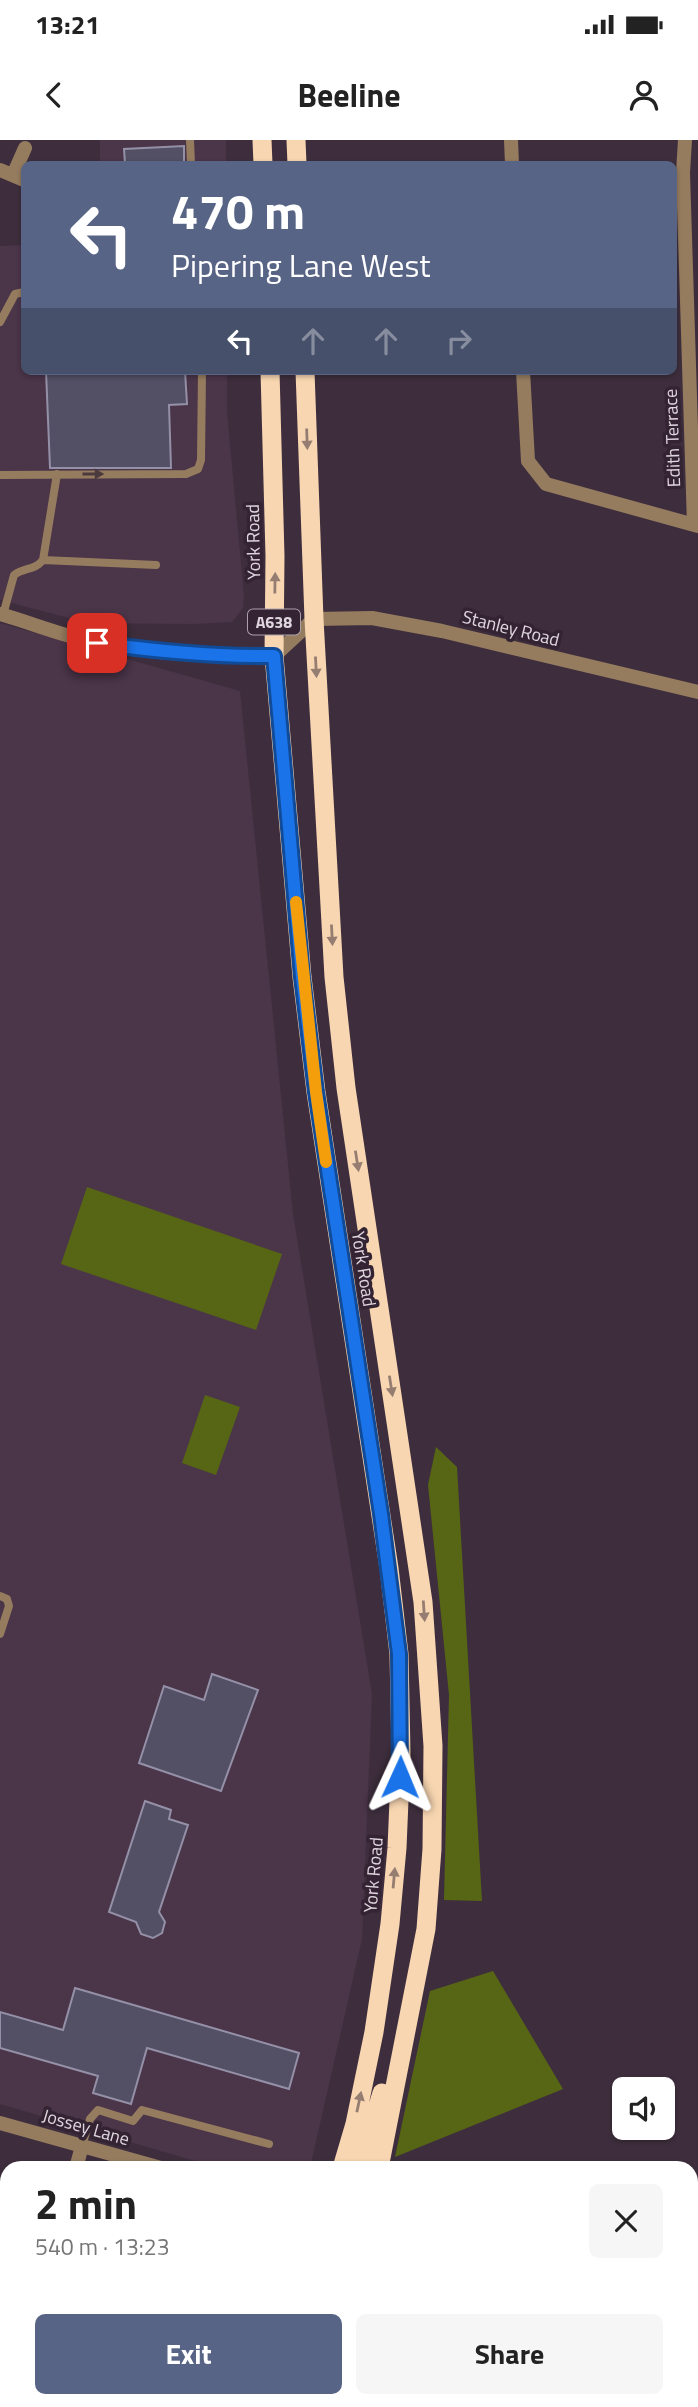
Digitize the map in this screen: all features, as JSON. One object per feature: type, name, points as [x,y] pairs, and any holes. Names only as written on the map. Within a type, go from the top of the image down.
[{"type":"highway","points":[[261,140],[263,161]]},
{"type":"highway","points":[[296,140],[297,161]]},
{"type":"highway","name":"York Road","points":[[270,375],[275,556],[274,656],[302,977],[316,1092],[387,1554],[399,1654],[401,1754],[390,1924],[373,2032],[355,2124],[344,2161]]},
{"type":"highway","name":"York Road","points":[[305,375],[314,620],[334,977],[346,1088],[423,1602],[433,1746],[432,1849],[426,1929],[380,2161]]},
{"type":"highway","points":[[361,2161],[410,2002]]},
{"type":"street","points":[[510,140],[512,161]]},
{"type":"street","name":"Edith Terrace","points":[[685,140],[683,173],[696,525]]},
{"type":"street","points":[[12,175],[27,144]]},
{"type":"street","points":[[523,375],[528,461],[546,484],[696,525]]},
{"type":"street","points":[[2,615],[97,643],[239,657],[274,656],[314,620]]},
{"type":"street","name":"Stanley Road","points":[[314,620],[372,618],[442,631],[698,692]]},
{"type":"street","name":"Jossey Lane","points":[[0,2123],[136,2161]]},
{"type":"street","points":[[78,2161],[82,2146]]},
{"type":"lane","points":[[190,140],[191,161]]},
{"type":"lane","points":[[0,322],[15,295],[21,293]]},
{"type":"lane","points":[[0,475],[186,474],[198,469],[201,460],[202,375]]},
{"type":"lane","points":[[2,615],[14,575],[19,571],[34,569],[43,561],[57,474]]},
{"type":"lane","points":[[43,561],[156,565]]},
{"type":"lane","points":[[0,1597],[6,1599],[9,1606],[0,1634]]},
{"type":"lane","points":[[82,2146],[90,2119],[98,2110],[133,2121],[142,2110],[269,2144]]},
{"type":"shaded area","points":[[100,140],[226,140],[226,161],[100,161]]},
{"type":"shaded area","points":[[21,245],[21,375],[227,375],[227,412],[244,596],[243,608],[232,622],[88,623],[0,600],[0,246]]},
{"type":"shaded area","points":[[0,623],[240,691],[293,1214],[372,1694],[362,1939],[312,2161],[195,2161],[0,2104]]},
{"type":"green space","points":[[87,1187],[282,1254],[256,1330],[61,1264]]},
{"type":"green space","points":[[205,1395],[240,1407],[216,1475],[182,1463]]},
{"type":"green space","points":[[436,1447],[457,1467],[482,1901],[444,1900],[449,1695],[428,1485]]},
{"type":"green space","points":[[493,1971],[563,2089],[395,2157],[430,1991]]},
{"type":"building","points":[[184,146],[184,161],[125,161],[124,149]]},
{"type":"building","points":[[46,375],[185,375],[187,404],[169,405],[171,468],[50,468]]},
{"type":"building","points":[[212,1674],[258,1690],[221,1791],[139,1763],[164,1686],[204,1700]]},
{"type":"building","points":[[145,1801],[171,1810],[169,1819],[188,1825],[159,1912],[165,1922],[162,1933],[153,1938],[141,1934],[136,1922],[109,1912]]},
{"type":"building","points":[[75,1988],[299,2053],[289,2089],[147,2048],[131,2104],[93,2093],[98,2076],[0,2048],[0,2012],[63,2030]]},
{"type":"slow traffic","points":[[296,902],[302,977],[326,1162]]},
{"type":"route","points":[[97,643],[156,651],[239,657],[274,656],[302,977],[316,1092],[389,1568],[399,1654],[400,1777]]}]
